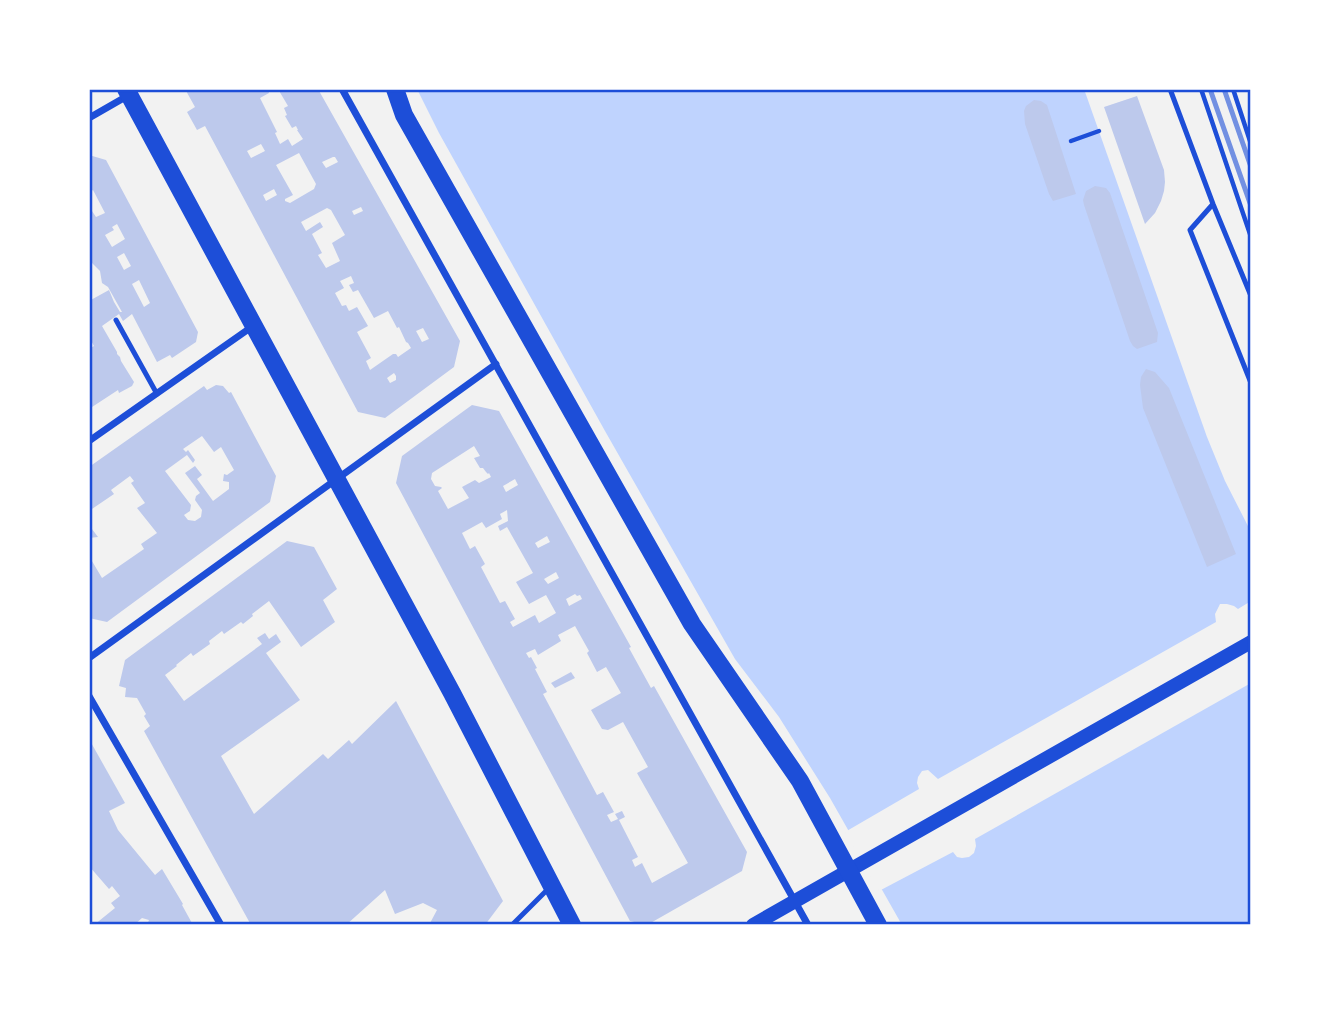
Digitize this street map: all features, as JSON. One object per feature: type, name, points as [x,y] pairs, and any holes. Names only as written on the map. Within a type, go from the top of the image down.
[{"type":"main road","points":[[392,89],[404,115],[692,624],[800,781],[878,925]]},
{"type":"main road","points":[[128,92],[452,694],[572,925]]},
{"type":"main road","points":[[753,925],[1251,642]]},
{"type":"street","points":[[342,89],[808,925]]},
{"type":"street","points":[[89,118],[128,92]]},
{"type":"street","points":[[89,441],[254,326]]},
{"type":"street","points":[[89,658],[496,364]]},
{"type":"street","points":[[89,696],[221,925]]},
{"type":"lane","points":[[1170,89],[1251,296]]},
{"type":"lane","points":[[1213,204],[1190,230],[1251,383]]},
{"type":"lane","points":[[116,320],[157,394]]},
{"type":"lane","points":[[512,925],[551,886]]},
{"type":"path","points":[[1201,89],[1251,236]]},
{"type":"path","points":[[1233,89],[1251,144]]},
{"type":"path","points":[[1070,141],[1099,131]]},
{"type":"water","points":[[417,89],[1084,89],[1207,437],[1225,481],[1251,532],[1251,925],[902,925],[830,798],[779,717],[735,659],[605,431]]},
{"type":"pier","points":[[1251,601],[1251,683],[975,839],[974,853],[969,857],[957,857],[953,852],[879,891],[845,832],[919,789],[918,777],[922,771],[928,770],[938,779],[1216,622],[1215,614],[1220,604],[1238,609]]},
{"type":"building","points":[[185,89],[268,89],[269,93],[260,98],[280,144],[288,139],[292,146],[303,139],[296,126],[292,128],[285,116],[287,115],[284,108],[288,106],[278,89],[318,89],[460,341],[454,367],[385,418],[358,412],[205,126],[197,130],[187,112],[195,107]],"holes":[[[261,144],[265,151],[251,158],[247,151]],[[299,153],[316,184],[314,189],[290,203],[285,201],[293,195],[276,165]],[[335,157],[338,162],[326,168],[322,162]],[[274,189],[277,195],[266,201],[263,195]],[[361,207],[363,211],[354,215],[352,211]],[[327,208],[331,210],[345,235],[332,243],[340,261],[326,268],[318,255],[322,253],[312,234],[323,227],[320,222],[306,231],[301,222]],[[351,276],[354,283],[349,285],[353,292],[358,290],[374,318],[388,311],[411,348],[398,357],[393,354],[370,370],[366,361],[371,358],[357,332],[368,326],[357,307],[349,311],[346,305],[342,306],[335,293],[344,288],[340,281]],[[423,328],[429,339],[422,342],[416,331]],[[394,373],[396,380],[390,383],[387,378]]]},
{"type":"building","points":[[1137,96],[1164,170],[1165,182],[1161,201],[1145,224],[1104,107]]},
{"type":"building","points":[[1034,100],[1047,105],[1076,194],[1053,201],[1049,194],[1025,124],[1024,111]]},
{"type":"building","points":[[89,155],[106,160],[198,332],[196,342],[172,358],[170,355],[157,362],[132,314],[123,321],[119,314],[102,326],[134,382],[132,386],[119,393],[118,390],[89,409],[89,349],[94,346],[89,337],[89,301],[109,290],[122,312],[108,287],[102,283],[100,271],[92,263],[89,254],[89,212],[92,211],[96,217],[105,213],[93,190],[89,193]],"holes":[[[117,224],[125,239],[112,247],[105,235],[114,230],[112,227]],[[124,253],[131,266],[124,270],[117,257]],[[139,280],[150,303],[144,307],[132,284]]]},
{"type":"building","points":[[1095,186],[1106,188],[1110,193],[1158,333],[1157,342],[1137,349],[1130,341],[1084,205],[1086,191]]},
{"type":"building","points":[[1146,369],[1155,372],[1169,388],[1236,554],[1207,567],[1143,408],[1140,385]]},
{"type":"building","points":[[216,385],[231,392],[276,476],[270,502],[107,622],[89,618],[89,556],[102,578],[144,549],[141,544],[157,533],[137,508],[145,503],[131,483],[134,481],[130,476],[111,490],[114,494],[89,511],[89,467],[204,386],[207,390]],"holes":[[[202,436],[214,452],[221,447],[234,470],[224,474],[223,481],[229,482],[229,489],[213,501],[197,479],[202,475],[195,466],[185,473],[200,493],[195,500],[202,510],[201,517],[195,521],[188,520],[184,515],[190,511],[191,505],[165,471],[187,455],[193,463],[195,460],[188,450],[186,452],[183,449]]]},
{"type":"building","points":[[472,405],[499,411],[631,647],[629,648],[651,688],[654,686],[747,852],[742,871],[647,925],[630,921],[396,483],[402,456]],"holes":[[[474,446],[480,456],[474,458],[480,468],[491,477],[479,483],[475,480],[462,487],[469,498],[448,509],[438,491],[442,488],[435,486],[431,479],[432,473]],[[515,479],[518,485],[506,492],[503,486]],[[507,510],[508,521],[498,526],[500,531],[507,527],[533,573],[516,582],[529,604],[546,595],[556,613],[539,623],[535,615],[513,627],[510,622],[515,619],[505,601],[500,603],[481,567],[485,564],[475,546],[470,549],[462,533],[482,522],[486,528],[502,519],[500,514]],[[547,536],[550,542],[538,548],[535,543]],[[556,572],[559,578],[548,584],[544,579]],[[575,594],[580,595],[582,599],[569,606],[566,599]],[[575,626],[597,672],[606,667],[621,693],[591,710],[602,729],[608,730],[623,722],[648,767],[637,773],[688,863],[652,883],[642,863],[635,867],[632,860],[638,857],[619,820],[625,817],[622,811],[615,814],[618,819],[611,822],[607,815],[614,812],[603,792],[597,795],[543,694],[547,692],[535,669],[537,668],[526,653],[535,649],[538,655],[561,641],[558,635]]]},
{"type":"building","points":[[89,525],[98,537],[89,538]]},
{"type":"building","points":[[287,541],[314,547],[337,589],[323,600],[335,622],[301,647],[269,601],[243,624],[241,622],[224,634],[222,631],[209,641],[210,644],[193,656],[191,653],[165,675],[184,701],[262,644],[257,638],[265,633],[269,639],[276,634],[281,642],[266,653],[300,700],[221,756],[254,814],[323,754],[328,759],[349,740],[352,744],[396,701],[503,901],[485,925],[429,925],[437,910],[423,903],[395,914],[385,890],[346,925],[251,925],[144,731],[150,726],[144,716],[146,714],[137,698],[125,697],[126,688],[119,686],[125,660]]},
{"type":"building","points":[[571,672],[575,678],[555,688],[551,683]]},
{"type":"building","points":[[89,739],[125,803],[109,811],[118,830],[155,875],[162,869],[193,925],[147,925],[149,920],[142,918],[134,925],[94,925],[115,908],[111,903],[120,896],[112,886],[109,889],[89,866]]},
{"type":"railway","points":[[1210,89],[1251,206]]},
{"type":"railway","points":[[1224,89],[1251,167]]}]
